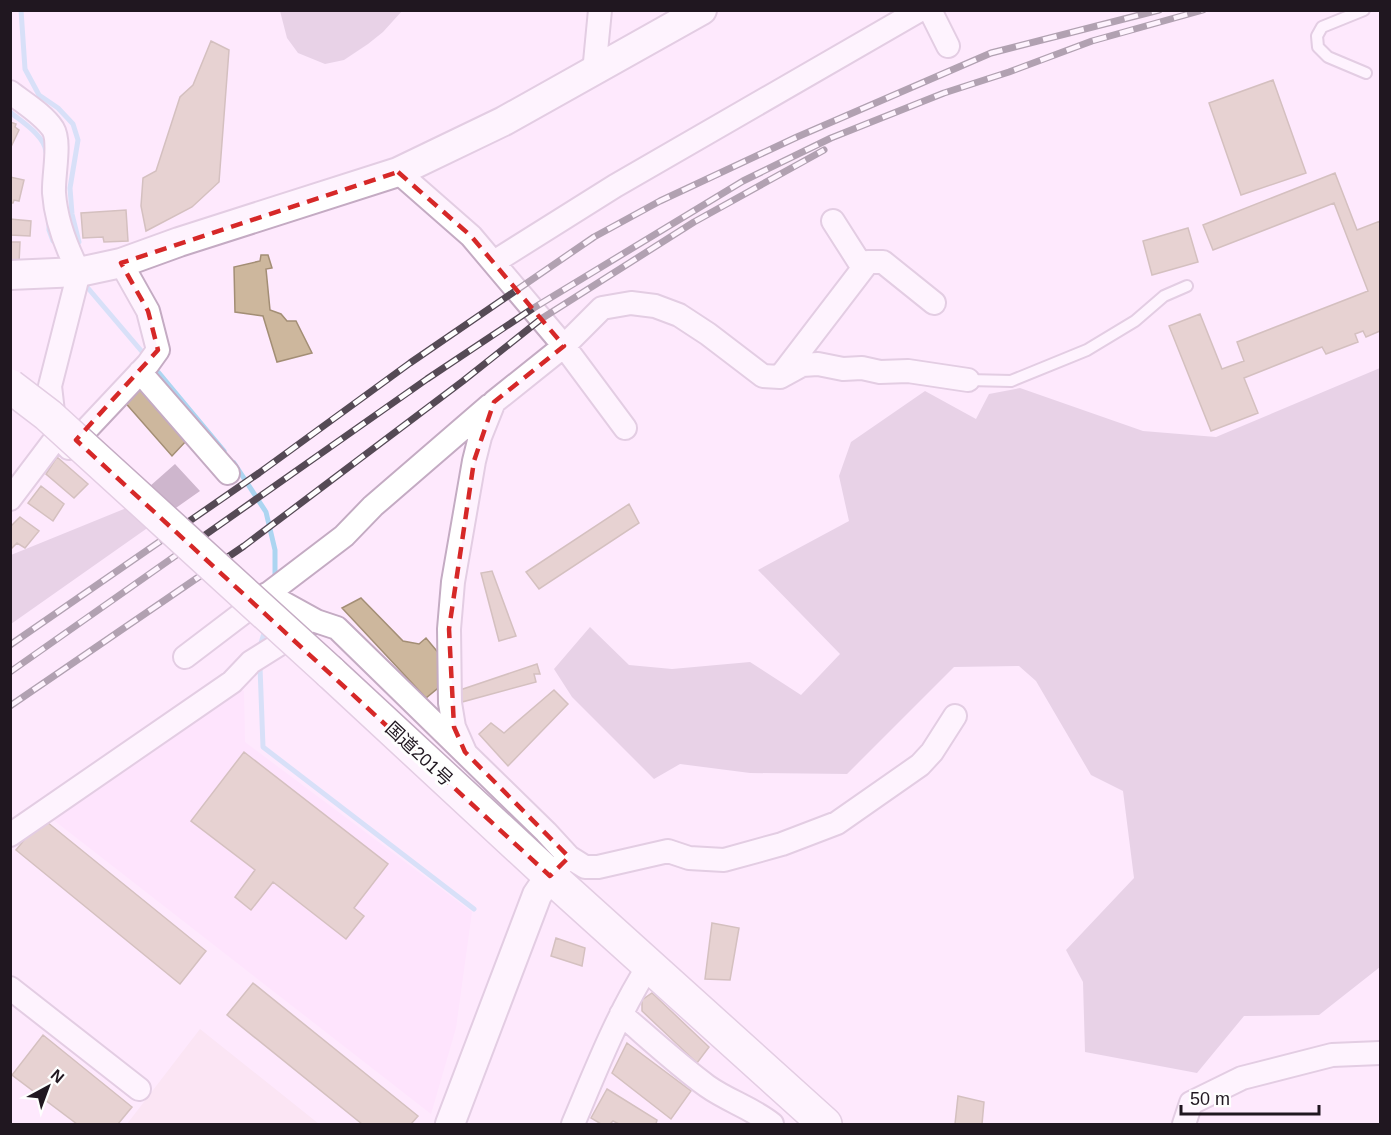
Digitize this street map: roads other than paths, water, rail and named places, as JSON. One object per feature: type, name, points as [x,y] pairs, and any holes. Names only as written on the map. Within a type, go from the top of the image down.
[{"type":"highway","name":"国道201号","points":[[10,386],[48,415],[330,672],[560,866],[649,965],[825,1125]]},
{"type":"street","points":[[597,70],[595,62],[600,10]]},
{"type":"street","points":[[10,275],[79,272],[122,263],[179,242],[398,172],[504,121],[702,10]]},
{"type":"street","points":[[494,262],[615,186],[921,10]]},
{"type":"street","points":[[930,10],[948,46]]},
{"type":"street","points":[[10,92],[40,115],[53,130],[57,147],[54,173],[57,217],[69,254],[79,272],[50,386],[56,438],[10,499]]},
{"type":"street","points":[[398,172],[471,236],[494,262],[564,346],[625,429]]},
{"type":"street","points":[[833,221],[863,268]]},
{"type":"street","points":[[780,377],[868,262],[883,262],[934,303]]},
{"type":"street","points":[[56,438],[69,448],[158,350],[148,311],[122,263]]},
{"type":"street","points":[[185,657],[344,536],[373,506],[494,402],[564,346],[602,308],[632,303],[656,306],[679,315],[763,375],[774,378],[802,365],[818,364],[880,372],[908,371],[968,380]]},
{"type":"street","points":[[140,372],[228,473]]},
{"type":"street","points":[[465,752],[454,727],[450,704],[449,629],[453,582],[474,461],[480,437],[494,402]]},
{"type":"street","points":[[267,594],[316,621],[337,628],[465,752],[560,866],[598,867],[668,851],[689,858],[724,860],[782,844],[837,823],[920,765],[932,752],[955,716]]},
{"type":"street","points":[[10,835],[232,682],[251,662],[316,621]]},
{"type":"street","points":[[450,1125],[537,895],[560,866]]},
{"type":"street","points":[[573,1125],[621,1014],[649,965]]},
{"type":"street","points":[[10,988],[139,1089]]},
{"type":"street","points":[[621,1014],[708,1087],[746,1107],[772,1125]]},
{"type":"street","points":[[1184,1125],[1191,1103],[1242,1078],[1332,1055],[1380,1053]]},
{"type":"lane","points":[[1364,10],[1322,27],[1317,36],[1318,47],[1328,57],[1366,73]]},
{"type":"lane","points":[[968,380],[1011,381],[1088,350],[1135,321],[1164,296],[1187,286]]},
{"type":"waterway","points":[[21,10],[25,69],[39,95],[58,108],[73,124],[78,140],[70,188],[72,214],[79,242]]},
{"type":"waterway","points":[[10,112],[42,140],[46,152]]},
{"type":"waterway","points":[[49,222],[53,241]]},
{"type":"waterway","points":[[87,287],[144,354]]},
{"type":"waterway","points":[[159,373],[224,451]]},
{"type":"waterway","points":[[234,463],[266,512],[275,550],[275,581]]},
{"type":"waterway","points":[[261,643],[266,627]]},
{"type":"waterway","points":[[260,667],[263,747],[474,909]]},
{"type":"railway","points":[[10,645],[259,473],[410,363],[594,237],[660,201],[797,137],[991,53],[1159,10]]},
{"type":"railway","points":[[10,672],[427,379],[532,309],[743,181],[831,138],[944,93],[1092,41],[1203,10]]},
{"type":"railway","points":[[10,706],[244,546],[463,381],[541,319],[694,222],[824,150]]}]
